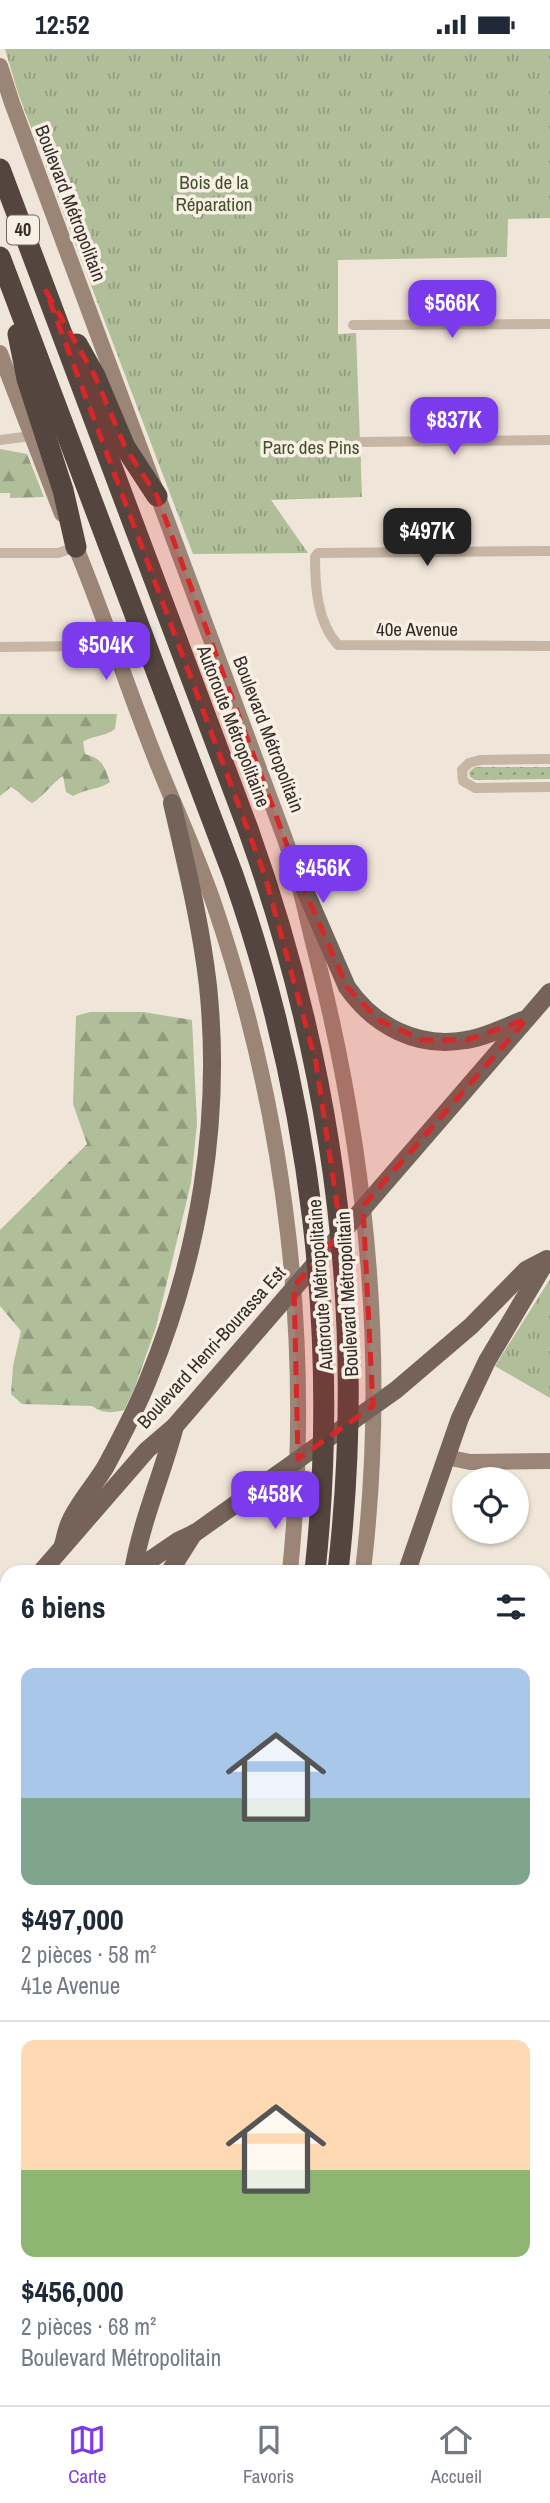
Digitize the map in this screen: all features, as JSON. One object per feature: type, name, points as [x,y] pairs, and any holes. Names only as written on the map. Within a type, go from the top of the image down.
[{"type":"highway","name":"Autoroute Métropolitaine","points":[[0,169],[261,864],[286,945],[313,1051],[329,1136],[338,1206],[347,1317],[348,1440],[338,1565]]},
{"type":"highway","points":[[2,264],[27,379],[63,490],[76,547]]},
{"type":"highway","name":"Autoroute Métropolitaine","points":[[2,264],[237,887],[266,980],[284,1051],[299,1122],[312,1207],[321,1314],[323,1448],[314,1565]]},
{"type":"highway","points":[[46,291],[95,376],[125,447],[157,496]]},
{"type":"main road","name":"Boulevard Métropolitain","points":[[0,66],[297,873],[344,1075],[367,1238],[372,1323],[373,1416],[363,1565]]},
{"type":"main road","points":[[0,353],[172,803],[210,894],[242,995],[264,1083],[282,1182],[296,1307],[297,1479],[290,1565]]},
{"type":"main road","points":[[63,1545],[69,1523],[106,1466],[160,1349],[190,1252],[204,1181],[212,1081],[208,988],[198,920],[172,803]]},
{"type":"main road","points":[[297,873],[347,987],[359,1003],[380,1021],[415,1038],[448,1042],[474,1038],[527,1019]]},
{"type":"main road","name":"Boulevard Henri-Bourassa Est","points":[[46,1565],[147,1450],[175,1426],[550,992]]},
{"type":"main road","points":[[143,1565],[195,1532],[396,1390],[465,1332],[526,1270],[549,1257]]},
{"type":"main road","points":[[409,1565],[460,1417],[482,1371],[549,1257]]},
{"type":"main road","points":[[135,1565],[142,1525],[175,1426]]},
{"type":"main road","points":[[446,1457],[470,1462],[550,1461]]},
{"type":"main road","points":[[174,1565],[195,1532]]},
{"type":"street","points":[[353,325],[550,324]]},
{"type":"street","points":[[0,440],[31,436]]},
{"type":"street","points":[[358,442],[550,440]]},
{"type":"street","points":[[0,553],[58,552],[76,547]]},
{"type":"street","name":"40e Avenue","points":[[550,551],[318,552],[315,557],[316,596],[334,641],[342,646],[550,646]]},
{"type":"street","points":[[0,647],[91,646],[111,642]]},
{"type":"street","points":[[550,759],[480,760],[470,763],[462,770],[463,781],[475,788],[550,787]]},
{"type":"highlighted area","points":[[46,291],[95,376],[125,447],[157,496],[297,872],[347,987],[380,1021],[423,1040],[466,1040],[527,1019],[363,1206],[373,1406],[298,1459],[294,1286],[341,1232],[316,1063],[265,876]]},
{"type":"green space","name":"Bois de la Réparation","points":[[5,49],[550,49],[550,218],[508,219],[507,257],[338,260],[338,334],[356,333],[362,497],[271,500],[308,553],[193,554],[18,93]]},
{"type":"green space","points":[[0,449],[27,454],[44,497],[10,498],[10,493],[0,493]]},
{"type":"green space","points":[[0,714],[117,714],[115,729],[83,742],[85,754],[96,758],[102,764],[110,782],[73,796],[66,792],[63,776],[32,803],[11,787],[0,796]]},
{"type":"green space","points":[[475,767],[550,767],[550,779],[475,780],[470,777],[469,772]]},
{"type":"green space","points":[[90,1012],[143,1012],[192,1020],[197,1124],[191,1183],[156,1327],[124,1410],[112,1412],[104,1412],[92,1406],[22,1404],[11,1394],[13,1366],[21,1331],[0,1306],[0,1230],[87,1144],[73,1104],[76,1016]]},
{"type":"green space","points":[[550,1279],[550,1398],[495,1366]]},
{"type":"park label","name":"Parc des Pins","points":[[311,447]]}]
